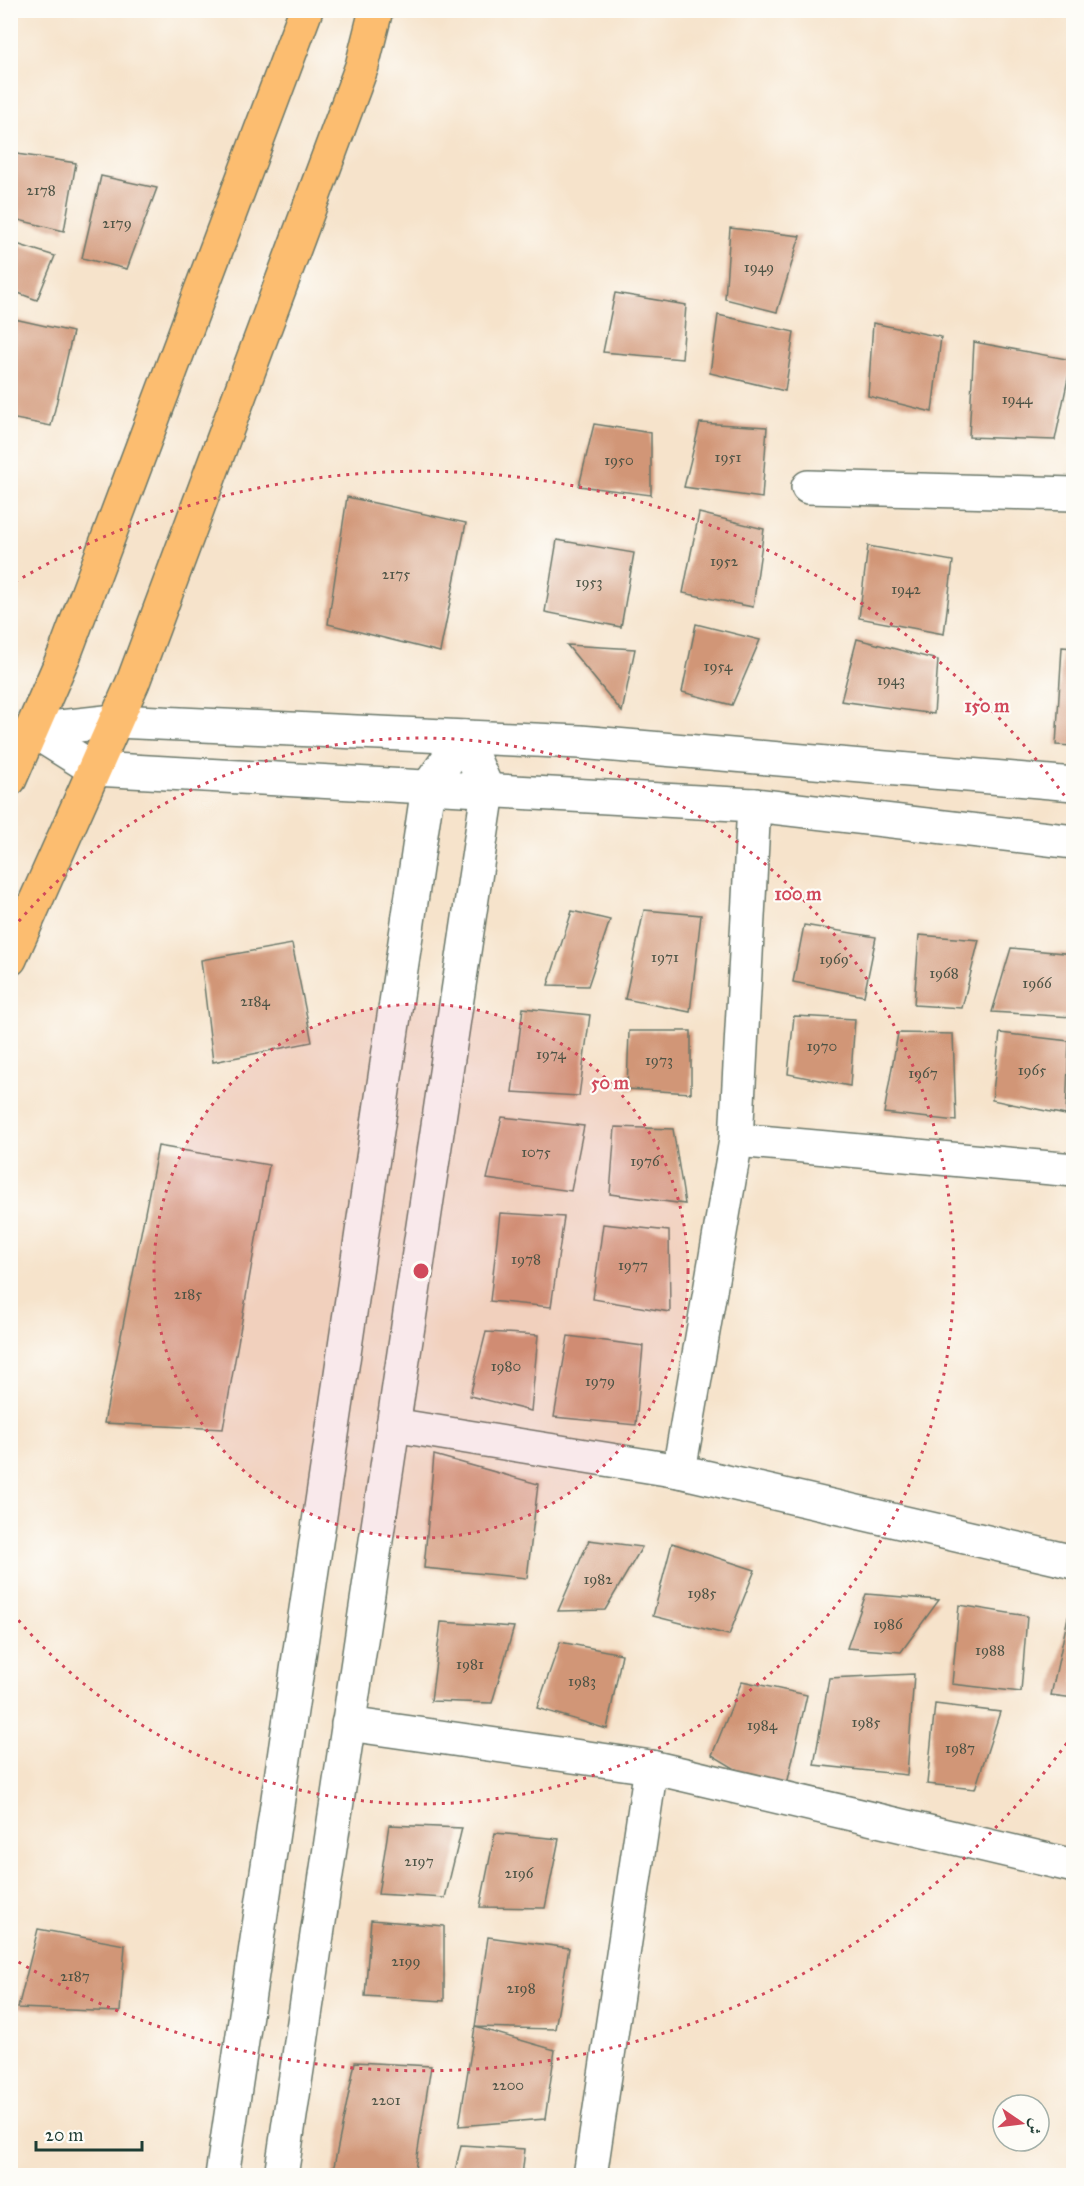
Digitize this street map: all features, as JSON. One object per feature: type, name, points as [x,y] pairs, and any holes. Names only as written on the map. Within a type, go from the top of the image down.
[{"type":"main road","points":[[10,779],[65,653],[306,10]]},
{"type":"main road","points":[[10,958],[133,682],[362,66],[376,10]]},
{"type":"street","points":[[808,487],[1074,494]]},
{"type":"street","points":[[32,730],[116,721],[580,742],[1074,784]]},
{"type":"street","points":[[32,730],[94,769],[754,805],[1074,842]]},
{"type":"street","points":[[222,2175],[428,787],[464,737]]},
{"type":"street","points":[[281,2175],[488,791],[464,737]]},
{"type":"street","points":[[679,1471],[735,1140],[754,805]]},
{"type":"street","points":[[735,1140],[1074,1170]]},
{"type":"street","points":[[393,1425],[679,1471],[1074,1562]]},
{"type":"street","points":[[348,1724],[651,1767],[1074,1866]]},
{"type":"street","points":[[590,2175],[651,1767]]},
{"type":"building","points":[[10,153],[76,163],[64,231],[10,218]]},
{"type":"building","points":[[101,176],[157,188],[127,269],[82,258]]},
{"type":"building","points":[[730,228],[800,236],[777,312],[725,299]]},
{"type":"building","points":[[10,242],[55,256],[37,300],[10,290]]},
{"type":"building","points":[[615,293],[686,305],[682,359],[603,352]]},
{"type":"building","points":[[718,315],[794,332],[785,391],[710,373]]},
{"type":"building","points":[[10,318],[73,332],[51,426],[10,418]]},
{"type":"building","points":[[873,323],[941,337],[932,412],[868,396]]},
{"type":"building","points":[[974,342],[1072,360],[1055,440],[969,437]]},
{"type":"building","points":[[700,423],[767,427],[762,498],[684,487]]},
{"type":"building","points":[[594,424],[651,433],[651,495],[579,486]]},
{"type":"building","points":[[347,497],[466,523],[440,652],[328,624]]},
{"type":"building","points":[[699,513],[764,529],[753,607],[683,593]]},
{"type":"building","points":[[557,540],[634,553],[621,627],[545,612]]},
{"type":"building","points":[[868,546],[953,561],[944,634],[859,618]]},
{"type":"building","points":[[696,624],[760,640],[732,705],[682,692]]},
{"type":"building","points":[[857,639],[938,660],[934,714],[841,701]]},
{"type":"building","points":[[567,645],[635,649],[622,712]]},
{"type":"building","points":[[1062,647],[1074,648],[1074,746],[1056,745]]},
{"type":"building","points":[[644,910],[701,915],[690,1012],[625,999]]},
{"type":"building","points":[[572,911],[610,920],[588,986],[548,985]]},
{"type":"building","points":[[804,925],[876,937],[864,996],[793,982]]},
{"type":"building","points":[[919,935],[979,940],[962,1008],[914,1005]]},
{"type":"building","points":[[292,944],[312,1042],[213,1062],[201,960]]},
{"type":"building","points":[[1011,948],[1074,954],[1072,1017],[992,1012]]},
{"type":"building","points":[[523,1008],[590,1015],[579,1096],[512,1092]]},
{"type":"building","points":[[794,1016],[855,1019],[850,1086],[788,1074]]},
{"type":"building","points":[[629,1031],[691,1031],[691,1093],[627,1089]]},
{"type":"building","points":[[898,1033],[953,1034],[956,1121],[884,1113]]},
{"type":"building","points":[[1000,1033],[1069,1041],[1066,1115],[992,1100]]},
{"type":"building","points":[[502,1117],[584,1126],[571,1191],[487,1179]]},
{"type":"building","points":[[615,1127],[673,1129],[685,1204],[610,1194]]},
{"type":"building","points":[[158,1146],[269,1165],[223,1429],[104,1423]]},
{"type":"building","points":[[500,1213],[564,1217],[551,1307],[490,1301]]},
{"type":"building","points":[[603,1224],[669,1231],[670,1312],[593,1299]]},
{"type":"building","points":[[486,1332],[538,1335],[531,1411],[470,1396]]},
{"type":"building","points":[[568,1336],[643,1346],[636,1425],[554,1417]]},
{"type":"building","points":[[434,1455],[538,1484],[527,1578],[424,1568]]},
{"type":"building","points":[[589,1540],[642,1547],[605,1610],[558,1611]]},
{"type":"building","points":[[672,1543],[755,1570],[729,1635],[653,1616]]},
{"type":"building","points":[[866,1594],[939,1600],[901,1652],[847,1648]]},
{"type":"building","points":[[959,1605],[1027,1616],[1021,1692],[952,1684]]},
{"type":"building","points":[[1068,1617],[1074,1618],[1074,1698],[1051,1695]]},
{"type":"building","points":[[441,1622],[514,1627],[492,1703],[431,1701]]},
{"type":"building","points":[[560,1642],[622,1654],[607,1729],[537,1708]]},
{"type":"building","points":[[914,1674],[907,1775],[814,1765],[829,1678]]},
{"type":"building","points":[[742,1681],[807,1695],[784,1798],[712,1755]]},
{"type":"building","points":[[935,1704],[1000,1712],[975,1789],[927,1784]]},
{"type":"building","points":[[389,1825],[462,1828],[445,1898],[378,1894]]},
{"type":"building","points":[[495,1833],[559,1839],[545,1908],[480,1907]]},
{"type":"building","points":[[371,1920],[444,1926],[444,2001],[365,1996]]},
{"type":"building","points":[[38,1929],[125,1945],[120,2012],[18,2008]]},
{"type":"building","points":[[488,1937],[569,1948],[555,2029],[475,2027]]},
{"type":"building","points":[[475,2027],[555,2050],[545,2119],[459,2126]]},
{"type":"building","points":[[355,2062],[431,2066],[414,2176],[332,2176]]},
{"type":"building","points":[[461,2145],[525,2149],[522,2176],[454,2176]]}]
